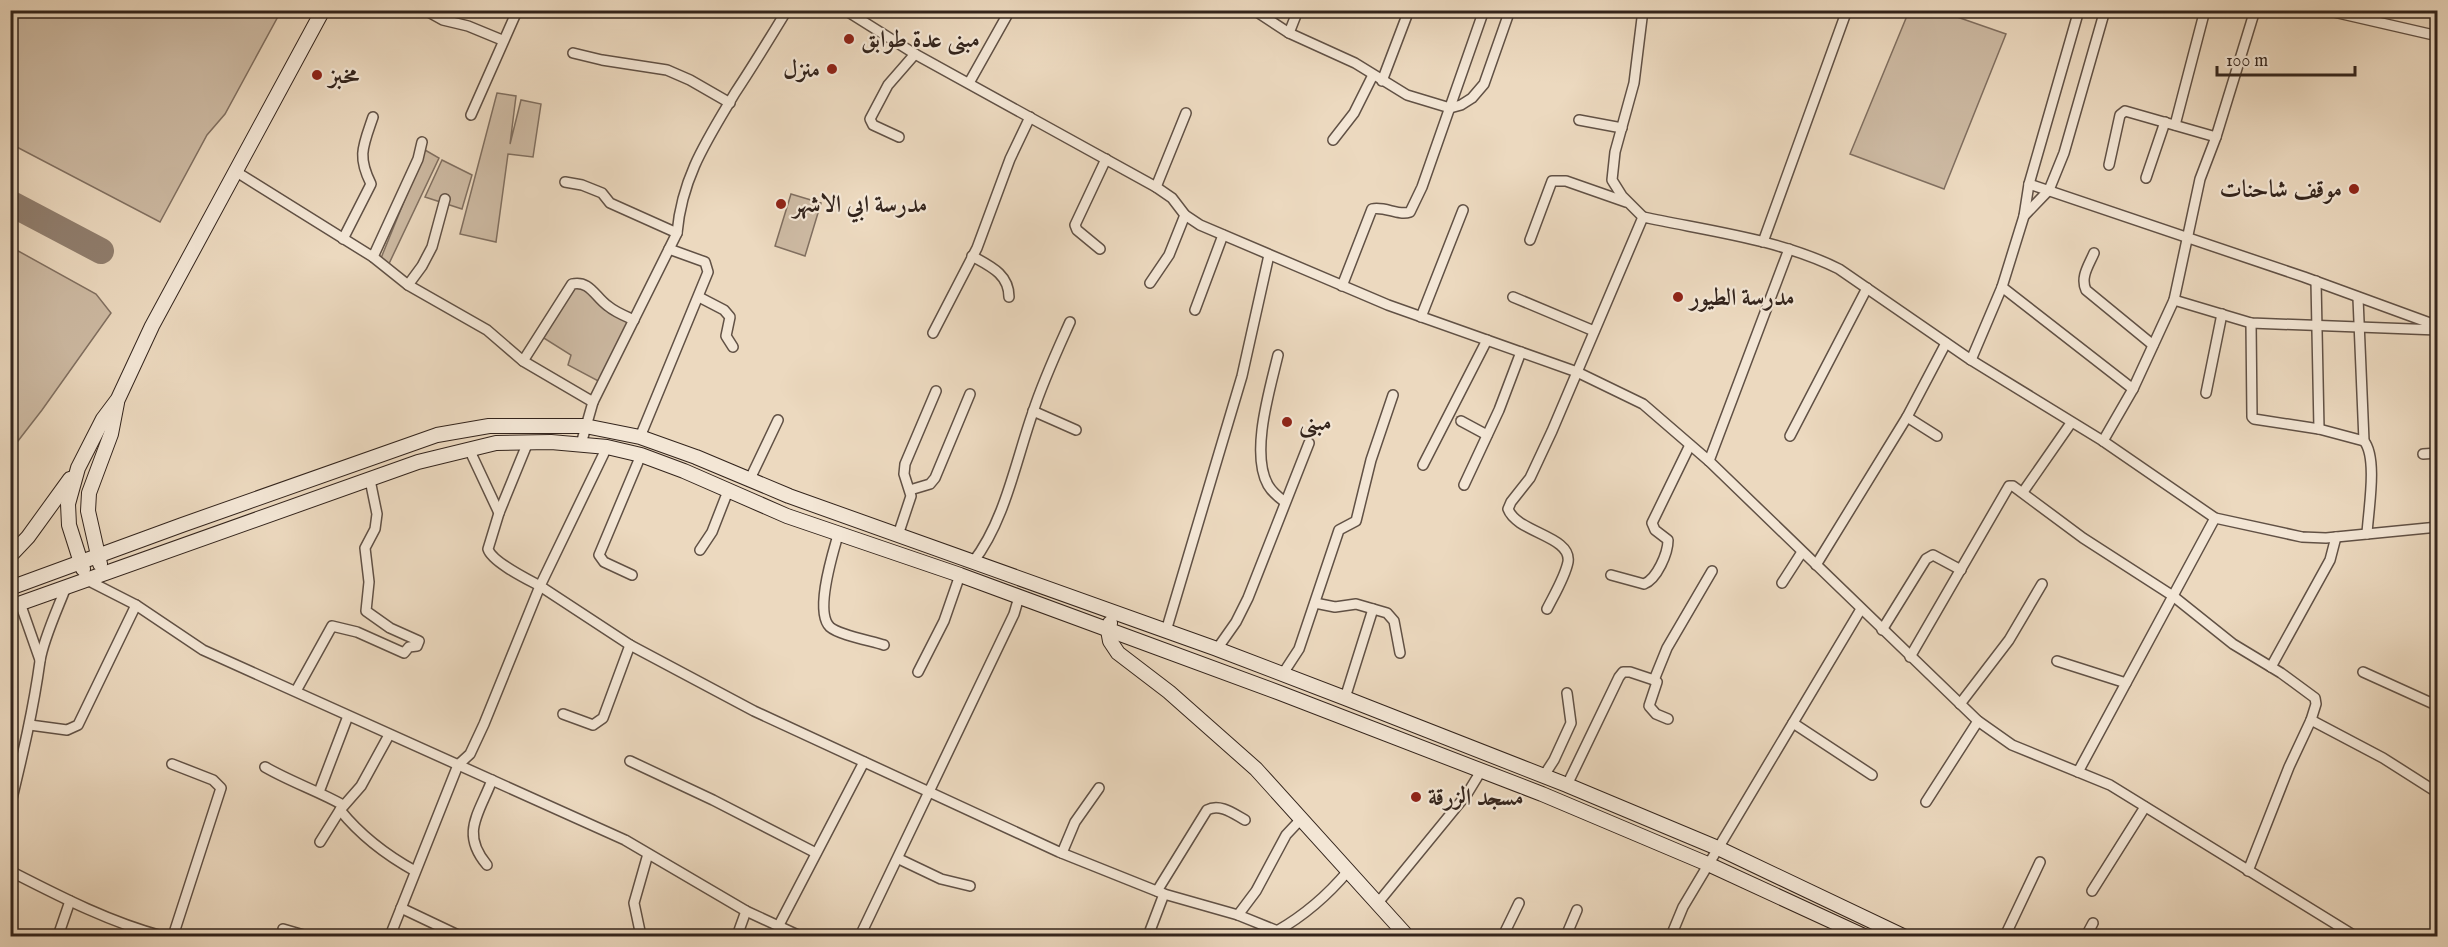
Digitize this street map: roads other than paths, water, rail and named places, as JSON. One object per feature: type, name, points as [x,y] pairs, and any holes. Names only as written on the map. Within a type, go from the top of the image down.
[{"type":"main road","points":[[10,556],[44,516],[78,468],[103,419],[118,399],[152,326],[323,10]]},
{"type":"main road","points":[[104,574],[97,557],[88,512],[89,493],[111,434],[118,399]]},
{"type":"main road","points":[[10,588],[437,435],[489,426],[585,426],[640,437],[696,457],[749,481],[1217,649],[1345,698],[1566,785],[1720,849],[1903,936]]},
{"type":"main road","points":[[16,605],[418,462],[496,443],[528,442],[607,447],[641,455],[684,471],[838,535],[960,575],[1280,693],[1561,802],[1710,865],[1840,931],[1864,936]]},
{"type":"main road","points":[[78,468],[68,504],[69,525],[87,580]]},
{"type":"main road","points":[[1114,612],[1108,630],[1110,641],[1118,653],[1228,742],[1302,819],[1407,936]]},
{"type":"street","points":[[425,10],[443,20],[468,26],[502,40]]},
{"type":"street","points":[[581,444],[593,402],[677,233],[687,180],[701,149],[787,10]]},
{"type":"street","points":[[845,10],[915,54],[1156,187],[1172,198],[1185,215],[1223,235],[1421,317],[1576,372],[1643,404],[1709,461],[1978,721],[2012,746],[2110,785],[2355,936]]},
{"type":"street","points":[[969,83],[1010,10]]},
{"type":"street","points":[[1254,10],[1289,33],[1355,63],[1407,95],[1450,108],[1457,108],[1472,98],[1484,84],[1510,10]]},
{"type":"street","points":[[1289,33],[1298,10]]},
{"type":"street","points":[[1382,81],[1409,10]]},
{"type":"street","points":[[1342,286],[1372,209],[1404,214],[1410,212],[1422,187],[1484,10]]},
{"type":"street","points":[[1644,10],[1634,83],[1615,152],[1611,180],[1622,196],[1643,217],[1763,242],[1832,265],[1971,360],[2103,441],[2215,518],[2302,537],[2336,537],[2438,528]]},
{"type":"street","points":[[1763,242],[1847,10]]},
{"type":"street","points":[[1971,360],[2002,287],[2024,216],[2029,184],[2079,10]]},
{"type":"street","points":[[2024,216],[2049,190],[2064,153],[2105,10]]},
{"type":"street","points":[[2146,178],[2170,124],[2205,10]]},
{"type":"street","points":[[2103,441],[2133,389],[2174,300],[2200,179],[2216,137],[2255,10]]},
{"type":"street","points":[[2325,10],[2438,36]]},
{"type":"street","points":[[471,115],[502,40],[517,11]]},
{"type":"street","points":[[573,53],[667,70],[690,80],[730,103]]},
{"type":"street","points":[[899,137],[873,125],[870,119],[888,85],[915,54]]},
{"type":"street","points":[[1334,140],[1363,99],[1373,75]]},
{"type":"street","points":[[2109,165],[2122,112],[2130,112],[2216,137]]},
{"type":"street","points":[[1156,187],[1186,113]]},
{"type":"street","points":[[343,239],[371,184],[364,175],[365,165],[361,152],[373,117]]},
{"type":"street","points":[[933,333],[982,236],[1010,159],[1030,117]]},
{"type":"street","points":[[1579,120],[1622,128]]},
{"type":"street","points":[[373,257],[418,159],[422,142]]},
{"type":"street","points":[[1100,249],[1077,231],[1075,225],[1106,159]]},
{"type":"street","points":[[235,171],[373,257],[408,285],[487,330],[523,361],[593,402]]},
{"type":"street","points":[[1530,240],[1552,181],[1566,181],[1631,204]]},
{"type":"street","points":[[565,182],[582,185],[602,193],[610,203],[677,233]]},
{"type":"street","points":[[2029,184],[2316,281],[2438,328]]},
{"type":"street","points":[[408,285],[432,247],[445,199]]},
{"type":"street","points":[[1421,317],[1463,210]]},
{"type":"street","points":[[1150,283],[1169,255],[1185,215]]},
{"type":"street","points":[[1547,609],[1568,562],[1568,552],[1562,545],[1522,525],[1508,508],[1530,478],[1643,217]]},
{"type":"street","points":[[1195,310],[1223,235]]},
{"type":"street","points":[[640,437],[708,272],[705,262],[669,249]]},
{"type":"street","points":[[1709,461],[1789,249]]},
{"type":"street","points":[[2094,253],[2084,277],[2083,283],[2086,290],[2153,345]]},
{"type":"street","points":[[1166,631],[1242,376],[1269,255]]},
{"type":"street","points":[[972,256],[1002,275],[1008,285],[1009,297]]},
{"type":"street","points":[[2316,281],[2315,327],[2319,429]]},
{"type":"street","points":[[523,361],[572,284],[584,284],[591,288],[607,306],[634,320]]},
{"type":"street","points":[[2002,287],[2133,389]]},
{"type":"street","points":[[1790,436],[1867,288]]},
{"type":"street","points":[[699,297],[724,310],[730,316],[726,336],[733,347]]},
{"type":"street","points":[[1513,297],[1594,331]]},
{"type":"street","points":[[2358,298],[2364,441],[2368,448],[2371,473],[2367,534]]},
{"type":"street","points":[[2174,300],[2251,323],[2315,327],[2438,328]]},
{"type":"street","points":[[2206,393],[2222,314]]},
{"type":"street","points":[[973,561],[984,547],[994,525],[1033,411],[1070,322]]},
{"type":"street","points":[[2251,323],[2252,417],[2319,429],[2364,441]]},
{"type":"street","points":[[1423,465],[1487,340]]},
{"type":"street","points":[[1816,565],[1906,417],[1946,343]]},
{"type":"street","points":[[1464,485],[1521,352]]},
{"type":"street","points":[[1278,355],[1263,417],[1262,458],[1267,484],[1285,502]]},
{"type":"street","points":[[898,535],[909,502],[910,490],[904,474],[905,464],[936,391]]},
{"type":"street","points":[[910,490],[930,484],[935,478],[970,394]]},
{"type":"street","points":[[1282,675],[1299,649],[1339,530],[1356,521],[1371,460],[1393,396]]},
{"type":"street","points":[[1033,411],[1076,430]]},
{"type":"street","points":[[1906,417],[1937,436]]},
{"type":"street","points":[[749,481],[778,420]]},
{"type":"street","points":[[1461,421],[1487,435]]},
{"type":"street","points":[[2023,492],[2071,423]]},
{"type":"street","points":[[528,442],[499,513],[488,546],[490,555],[630,645],[754,711],[1062,853],[1160,892],[1238,915],[1290,936]]},
{"type":"street","points":[[1217,649],[1236,622],[1248,598],[1309,443]]},
{"type":"street","points":[[1611,575],[1644,584],[1654,576],[1668,547],[1668,540],[1655,530],[1652,524],[1690,445]]},
{"type":"street","points":[[390,936],[458,765],[470,754],[540,586],[607,447]]},
{"type":"street","points":[[469,449],[499,513]]},
{"type":"street","points":[[2423,454],[2438,453]]},
{"type":"street","points":[[632,575],[604,562],[599,555],[641,455]]},
{"type":"street","points":[[296,691],[332,626],[357,632],[404,653],[409,647],[417,646],[419,641],[390,628],[366,611],[369,582],[365,548],[375,529],[377,514],[370,480]]},
{"type":"street","points":[[1910,657],[2009,486],[2023,492],[2082,538],[2173,596],[2233,644],[2271,667],[2314,698],[2316,704],[2311,720],[2289,766],[2248,871]]},
{"type":"street","points":[[700,550],[712,532],[728,491]]},
{"type":"street","points":[[2078,772],[2215,518]]},
{"type":"street","points":[[838,535],[825,580],[826,621],[834,629],[885,645]]},
{"type":"street","points":[[2271,667],[2330,560],[2336,537]]},
{"type":"street","points":[[1782,583],[1802,552]]},
{"type":"street","points":[[1882,630],[1926,559],[1933,555],[1961,570]]},
{"type":"street","points":[[1654,680],[1667,648],[1712,571]]},
{"type":"street","points":[[104,574],[113,592]]},
{"type":"street","points":[[918,672],[944,621],[960,575]]},
{"type":"street","points":[[87,580],[113,592],[203,650],[625,840],[746,911],[800,936]]},
{"type":"street","points":[[1960,704],[2009,640],[2042,584]]},
{"type":"street","points":[[10,807],[39,682],[40,660],[66,587]]},
{"type":"street","points":[[860,936],[899,859],[1014,614],[1019,597]]},
{"type":"street","points":[[1315,603],[1335,607],[1356,604],[1387,613],[1394,621],[1400,653]]},
{"type":"street","points":[[16,605],[40,660]]},
{"type":"street","points":[[30,725],[67,730],[78,725],[136,606]]},
{"type":"street","points":[[1345,698],[1373,609]]},
{"type":"street","points":[[1671,936],[1683,907],[1720,849],[1861,609]]},
{"type":"street","points":[[563,714],[593,725],[603,718],[630,645]]},
{"type":"street","points":[[2057,661],[2126,683]]},
{"type":"street","points":[[1566,785],[1623,672],[1630,672],[1657,682],[1658,686],[1649,706],[1656,714],[1668,719]]},
{"type":"street","points":[[2363,672],[2438,706]]},
{"type":"street","points":[[1543,777],[1554,760],[1571,723],[1567,693]]},
{"type":"street","points":[[319,792],[348,716]]},
{"type":"street","points":[[2311,720],[2383,758],[2438,793]]},
{"type":"street","points":[[1926,802],[1978,721]]},
{"type":"street","points":[[1793,723],[1872,775]]},
{"type":"street","points":[[320,842],[341,808],[361,786],[389,735]]},
{"type":"street","points":[[630,761],[713,800],[816,853]]},
{"type":"street","points":[[779,926],[864,762]]},
{"type":"street","points":[[172,764],[213,780],[221,788],[173,936]]},
{"type":"street","points":[[266,767],[285,778],[319,792],[341,808],[383,852],[415,871]]},
{"type":"street","points":[[1377,904],[1467,794],[1481,771]]},
{"type":"street","points":[[487,865],[474,846],[472,832],[492,780]]},
{"type":"street","points":[[1062,853],[1075,822],[1099,788]]},
{"type":"street","points":[[1148,936],[1160,892],[1207,810],[1212,807],[1223,809],[1245,820]]},
{"type":"street","points":[[2092,891],[2145,807]]},
{"type":"street","points":[[1238,915],[1256,891],[1286,835],[1302,819]]},
{"type":"street","points":[[640,936],[634,903],[648,854]]},
{"type":"street","points":[[899,859],[941,879],[970,886]]},
{"type":"street","points":[[2005,936],[2025,898],[2040,862]]},
{"type":"street","points":[[10,871],[70,901],[142,931],[162,936]]},
{"type":"street","points":[[1277,931],[1310,910],[1332,891],[1348,871]]},
{"type":"street","points":[[58,936],[70,901]]},
{"type":"street","points":[[1503,936],[1519,903]]},
{"type":"street","points":[[401,908],[460,936]]},
{"type":"street","points":[[1566,936],[1577,910]]},
{"type":"street","points":[[737,936],[746,911]]},
{"type":"street","points":[[2086,936],[2093,923]]},
{"type":"street","points":[[283,929],[308,936]]},
{"type":"place","name":"مبنى عدة طوابق","points":[[849,39]]},
{"type":"place","name":"منزل","points":[[832,69]]},
{"type":"place","name":"مخبز","points":[[317,75]]},
{"type":"place","name":"موقف شاحنات","points":[[2354,189]]},
{"type":"place","name":"مدرسة ابي الاشهر","points":[[781,204]]},
{"type":"place","name":"مدرسة الطيور","points":[[1678,297]]},
{"type":"place","name":"مبنى","points":[[1287,422]]},
{"type":"place","name":"مسجد الزرقة","points":[[1416,797]]}]
